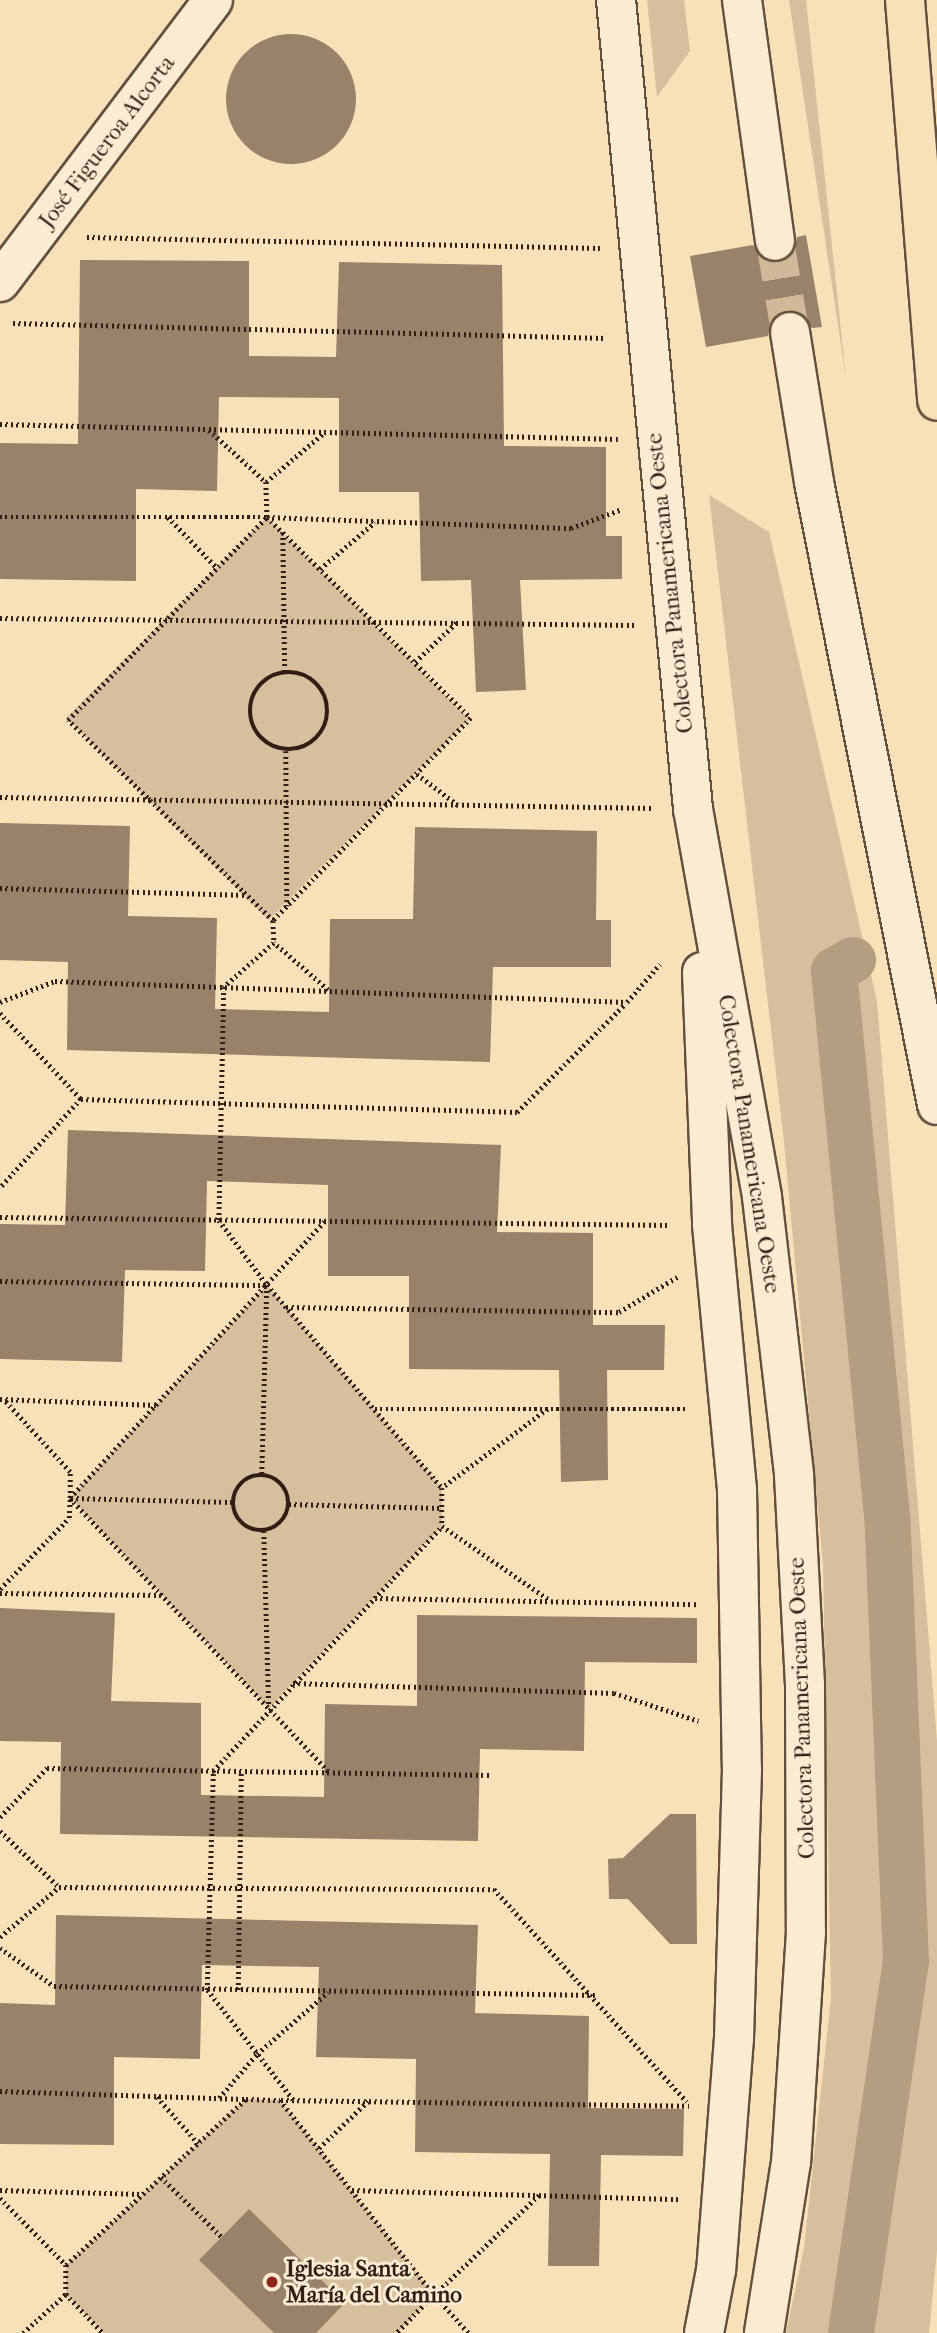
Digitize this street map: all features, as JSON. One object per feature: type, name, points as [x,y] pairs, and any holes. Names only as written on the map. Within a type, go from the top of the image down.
[{"type":"highway","points":[[877,0],[918,153]]},
{"type":"highway","points":[[905,0],[937,401]]},
{"type":"street","name":"José Figueroa Alcorta","points":[[0,282],[213,0]]},
{"type":"street","name":"Colectora Panamericana Oeste","points":[[616,0],[636,248],[695,823],[762,1197],[794,1475],[805,1685],[807,1932],[791,2162],[764,2333]]},
{"type":"street","points":[[742,0],[775,241]]},
{"type":"street","points":[[790,332],[814,482],[937,1105]]},
{"type":"street","points":[[695,823],[713,1240],[729,1409],[739,1604],[742,1735],[728,2107],[721,2200],[704,2333]]},
{"type":"path","points":[[37,236],[636,248]]},
{"type":"path","points":[[0,323],[645,339]]},
{"type":"path","points":[[0,424],[656,440]]},
{"type":"path","points":[[208,429],[266,482],[267,517],[471,718],[273,921]]},
{"type":"path","points":[[266,482],[325,432]]},
{"type":"path","points":[[0,517],[267,517],[571,528],[662,495]]},
{"type":"path","points":[[167,517],[217,568]]},
{"type":"path","points":[[267,517],[68,720],[273,921],[274,943],[329,991]]},
{"type":"path","points":[[320,569],[376,521]]},
{"type":"path","points":[[283,533],[285,671]]},
{"type":"path","points":[[0,618],[674,625]]},
{"type":"path","points":[[415,662],[456,623]]},
{"type":"path","points":[[285,671],[318,683],[328,706],[322,733],[313,743],[286,751],[262,740],[250,717],[254,691],[285,671]]},
{"type":"path","points":[[286,751],[287,906]]},
{"type":"path","points":[[417,774],[458,805]]},
{"type":"path","points":[[0,797],[458,805],[695,823]]},
{"type":"path","points":[[0,888],[247,895]]},
{"type":"path","points":[[0,1013],[81,1099],[517,1112],[626,1002],[699,920]]},
{"type":"path","points":[[274,943],[224,987],[219,1220],[285,1307],[442,1488],[442,1526],[292,1683],[213,1771],[207,1990],[293,2101]]},
{"type":"path","points":[[0,1002],[55,981],[626,1002]]},
{"type":"path","points":[[0,1188],[81,1099]]},
{"type":"path","points":[[0,1217],[325,1221],[713,1240]]},
{"type":"path","points":[[70,1498],[325,1221]]},
{"type":"path","points":[[285,1307],[619,1312],[713,1240]]},
{"type":"path","points":[[0,1281],[267,1285]]},
{"type":"path","points":[[262,1475],[267,1285]]},
{"type":"path","points":[[2,1400],[156,1405]]},
{"type":"path","points":[[0,1591],[69,1518],[70,1498],[70,1472],[2,1400]]},
{"type":"path","points":[[374,1409],[729,1409]]},
{"type":"path","points":[[442,1488],[549,1409]]},
{"type":"path","points":[[262,1475],[278,1481],[289,1504],[281,1522],[264,1531],[246,1527],[232,1502],[245,1479],[262,1475]]},
{"type":"path","points":[[70,1498],[232,1502]]},
{"type":"path","points":[[70,1498],[329,1772]]},
{"type":"path","points":[[289,1504],[442,1508]]},
{"type":"path","points":[[442,1526],[551,1601]]},
{"type":"path","points":[[264,1531],[269,1708]]},
{"type":"path","points":[[0,1591],[162,1595]]},
{"type":"path","points":[[374,1598],[739,1604]]},
{"type":"path","points":[[292,1683],[614,1693],[742,1735]]},
{"type":"path","points":[[0,1817],[47,1768],[491,1774]]},
{"type":"path","points":[[238,1990],[241,1771]]},
{"type":"path","points":[[0,1830],[59,1887]]},
{"type":"path","points":[[0,1937],[59,1887],[494,1888],[595,1995],[690,2106]]},
{"type":"path","points":[[0,1948],[54,1986],[595,1995]]},
{"type":"path","points":[[219,2098],[257,2054],[329,1991]]},
{"type":"path","points":[[0,2091],[293,2101],[728,2107]]},
{"type":"path","points":[[156,2096],[198,2143]]},
{"type":"path","points":[[66,2265],[246,2099]]},
{"type":"path","points":[[280,2100],[434,2295],[468,2333]]},
{"type":"path","points":[[319,2148],[368,2101]]},
{"type":"path","points":[[162,2177],[222,2237]]},
{"type":"path","points":[[0,2190],[143,2194]]},
{"type":"path","points":[[352,2190],[721,2200]]},
{"type":"path","points":[[397,2333],[540,2195]]},
{"type":"path","points":[[0,2198],[66,2265],[66,2294],[103,2333]]},
{"type":"path","points":[[23,2333],[66,2294]]},
{"type":"shaded area","points":[[647,0],[684,0],[690,51],[657,97]]},
{"type":"shaded area","points":[[789,0],[806,0],[846,378]]},
{"type":"shaded area","points":[[709,495],[769,532],[877,1001],[937,1741],[937,2251],[929,2333],[786,2333],[804,2248],[831,1998],[823,1564],[784,1142]]},
{"type":"shaded area","points":[[267,517],[469,719],[268,920],[66,718]]},
{"type":"shaded area","points":[[267,1285],[442,1488],[442,1526],[269,1708],[70,1498]]},
{"type":"shaded area","points":[[246,2099],[280,2100],[434,2295],[397,2333],[104,2333],[66,2294],[66,2265]]},
{"type":"building","points":[[291,34],[316,39],[337,53],[351,74],[356,99],[351,124],[337,145],[316,159],[291,164],[266,159],[245,145],[231,124],[226,99],[231,74],[245,53],[266,39]]},
{"type":"building","points":[[806,235],[822,327],[812,328],[798,312],[786,311],[770,324],[768,336],[706,347],[690,256],[753,245],[766,261],[779,262],[795,250],[797,237]]},
{"type":"building","points":[[80,260],[249,261],[249,356],[336,357],[339,262],[502,265],[504,446],[606,447],[606,536],[622,536],[622,579],[520,580],[526,690],[476,692],[471,580],[421,581],[419,492],[339,492],[339,398],[219,397],[217,491],[136,489],[136,581],[0,579],[0,443],[78,444]]},
{"type":"building","points":[[0,823],[130,826],[128,916],[217,918],[215,1009],[329,1012],[330,919],[413,919],[415,827],[597,831],[596,920],[611,920],[611,967],[493,967],[490,1062],[67,1050],[68,962],[0,960]]},
{"type":"building","points":[[68,1130],[501,1145],[497,1232],[593,1233],[593,1325],[665,1325],[664,1370],[607,1370],[608,1480],[561,1482],[559,1370],[409,1369],[409,1276],[328,1276],[328,1185],[207,1181],[205,1271],[125,1270],[122,1362],[0,1359],[0,1224],[65,1225]]},
{"type":"building","points":[[0,1608],[115,1613],[111,1701],[201,1703],[201,1795],[324,1797],[325,1704],[417,1706],[417,1615],[697,1618],[697,1663],[585,1662],[584,1751],[480,1749],[478,1841],[60,1834],[61,1742],[0,1741]]},
{"type":"building","points":[[670,1814],[696,1814],[697,1944],[670,1944],[628,1899],[609,1899],[608,1859],[623,1858]]},
{"type":"building","points":[[56,1915],[478,1925],[475,2013],[589,2016],[588,2108],[684,2109],[683,2156],[601,2155],[599,2266],[548,2266],[550,2154],[415,2152],[416,2059],[316,2057],[319,1967],[202,1965],[200,2059],[114,2057],[114,2145],[0,2144],[0,2003],[55,2005]]},
{"type":"building","name":"Iglesia Santa María del Camino","points":[[249,2209],[345,2303],[316,2333],[274,2333],[199,2260]]},
{"type":"waterway","points":[[851,2333],[906,1962],[887,1516],[834,971],[853,960]]},
{"type":"tunnel","points":[[775,241],[790,332]]},
{"type":"place","name":"Iglesia Santa María del Camino","points":[[272,2282]]}]
